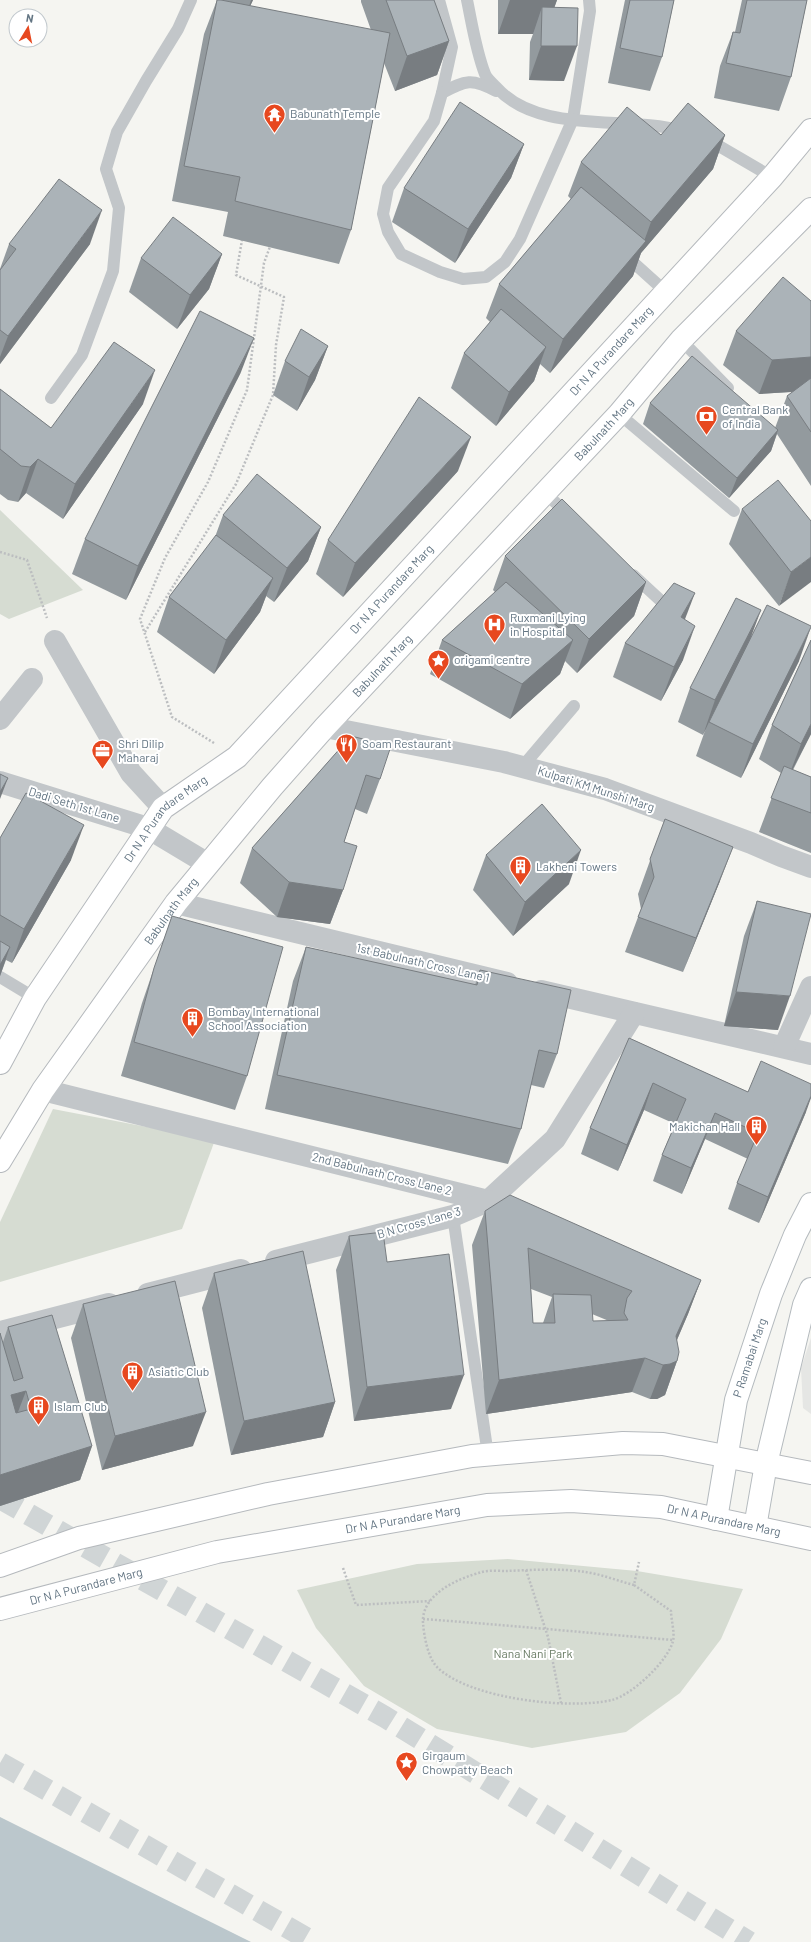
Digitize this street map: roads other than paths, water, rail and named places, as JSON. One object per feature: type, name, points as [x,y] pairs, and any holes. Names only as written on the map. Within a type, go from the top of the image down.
[{"type":"main road","name":"Dr N A Purandare Marg","points":[[0,1063],[35,998],[148,828],[163,808],[237,757],[772,177],[811,130]]},
{"type":"main road","name":"Babulnath Marg","points":[[0,1161],[43,1090],[176,903],[272,787],[325,727],[620,414],[681,340],[811,209]]},
{"type":"main road","name":"P Ramabai Marg","points":[[716,1519],[736,1400],[771,1294],[811,1204]]},
{"type":"main road","points":[[755,1527],[766,1464],[808,1297],[771,1294]]},
{"type":"main road","points":[[0,1566],[79,1538],[268,1494],[488,1455],[623,1443],[663,1444],[811,1473]]},
{"type":"main road","name":"Dr N A Purandare Marg","points":[[0,1609],[217,1552],[487,1505],[571,1501],[661,1507],[811,1539]]},
{"type":"street","points":[[55,641],[131,773],[163,808]]},
{"type":"street","points":[[0,718],[32,679]]},
{"type":"street","name":"Kulpati KM Munshi Marg","points":[[325,727],[524,766],[605,789],[752,843],[811,867]]},
{"type":"street","name":"Dadi Seth 1st Lane","points":[[0,782],[148,828],[208,864]]},
{"type":"street","name":"1st Babulnath Cross Lane 1","points":[[176,903],[811,1054]]},
{"type":"street","points":[[784,1047],[811,987]]},
{"type":"street","points":[[488,1201],[555,1139],[634,1013]]},
{"type":"street","name":"2nd Babulnath Cross Lane 2","points":[[43,1090],[488,1201]]},
{"type":"street","name":"B N Cross Lane 3","points":[[0,1332],[453,1216],[488,1201]]},
{"type":"lane","points":[[51,398],[82,355],[113,271],[119,208],[106,168],[117,132],[146,80],[178,29],[191,0]]},
{"type":"lane","points":[[439,0],[452,47],[442,93],[434,121],[388,188],[383,214],[388,232],[401,254],[440,272],[463,279],[486,277],[504,262],[520,239],[573,119],[590,11],[589,0]]},
{"type":"lane","points":[[467,0],[486,75],[504,96]]},
{"type":"lane","points":[[442,93],[462,83],[480,83],[535,112],[573,119],[665,126],[706,138],[772,177]]},
{"type":"lane","points":[[616,247],[666,292]]},
{"type":"lane","points":[[681,340],[737,397]]},
{"type":"lane","points":[[620,414],[734,511]]},
{"type":"lane","points":[[546,494],[577,523]]},
{"type":"lane","points":[[627,569],[660,600]]},
{"type":"lane","points":[[524,766],[574,706]]},
{"type":"lane","points":[[0,977],[35,998]]},
{"type":"lane","points":[[453,1216],[488,1455]]},
{"type":"tunnel","points":[[0,1498],[385,1717],[749,1942]]},
{"type":"tunnel","points":[[0,1763],[313,1942]]},
{"type":"place","name":"Babunath Temple","points":[[274,134]]},
{"type":"place","name":"Central Bank of India","points":[[707,436]]},
{"type":"place","name":"Ruxmani Lying in Hospital","points":[[494,644]]},
{"type":"place","name":"origami centre","points":[[438,680]]},
{"type":"place","name":"Soam Restaurant","points":[[346,764]]},
{"type":"place","name":"Shri Dilip Maharaj","points":[[102,770]]},
{"type":"place","name":"Lakheni Towers","points":[[521,886]]},
{"type":"place","name":"Bombay International School Association","points":[[193,1038]]},
{"type":"place","name":"Makichan Hall","points":[[756,1146]]},
{"type":"place","name":"Asiatic Club","points":[[132,1392]]},
{"type":"place","name":"Islam Club","points":[[39,1426]]},
{"type":"place","name":"Girgaum Chowpatty Beach","points":[[406,1782]]},
{"type":"park label","name":"Nana Nani Park","points":[[533,1654]]}]
